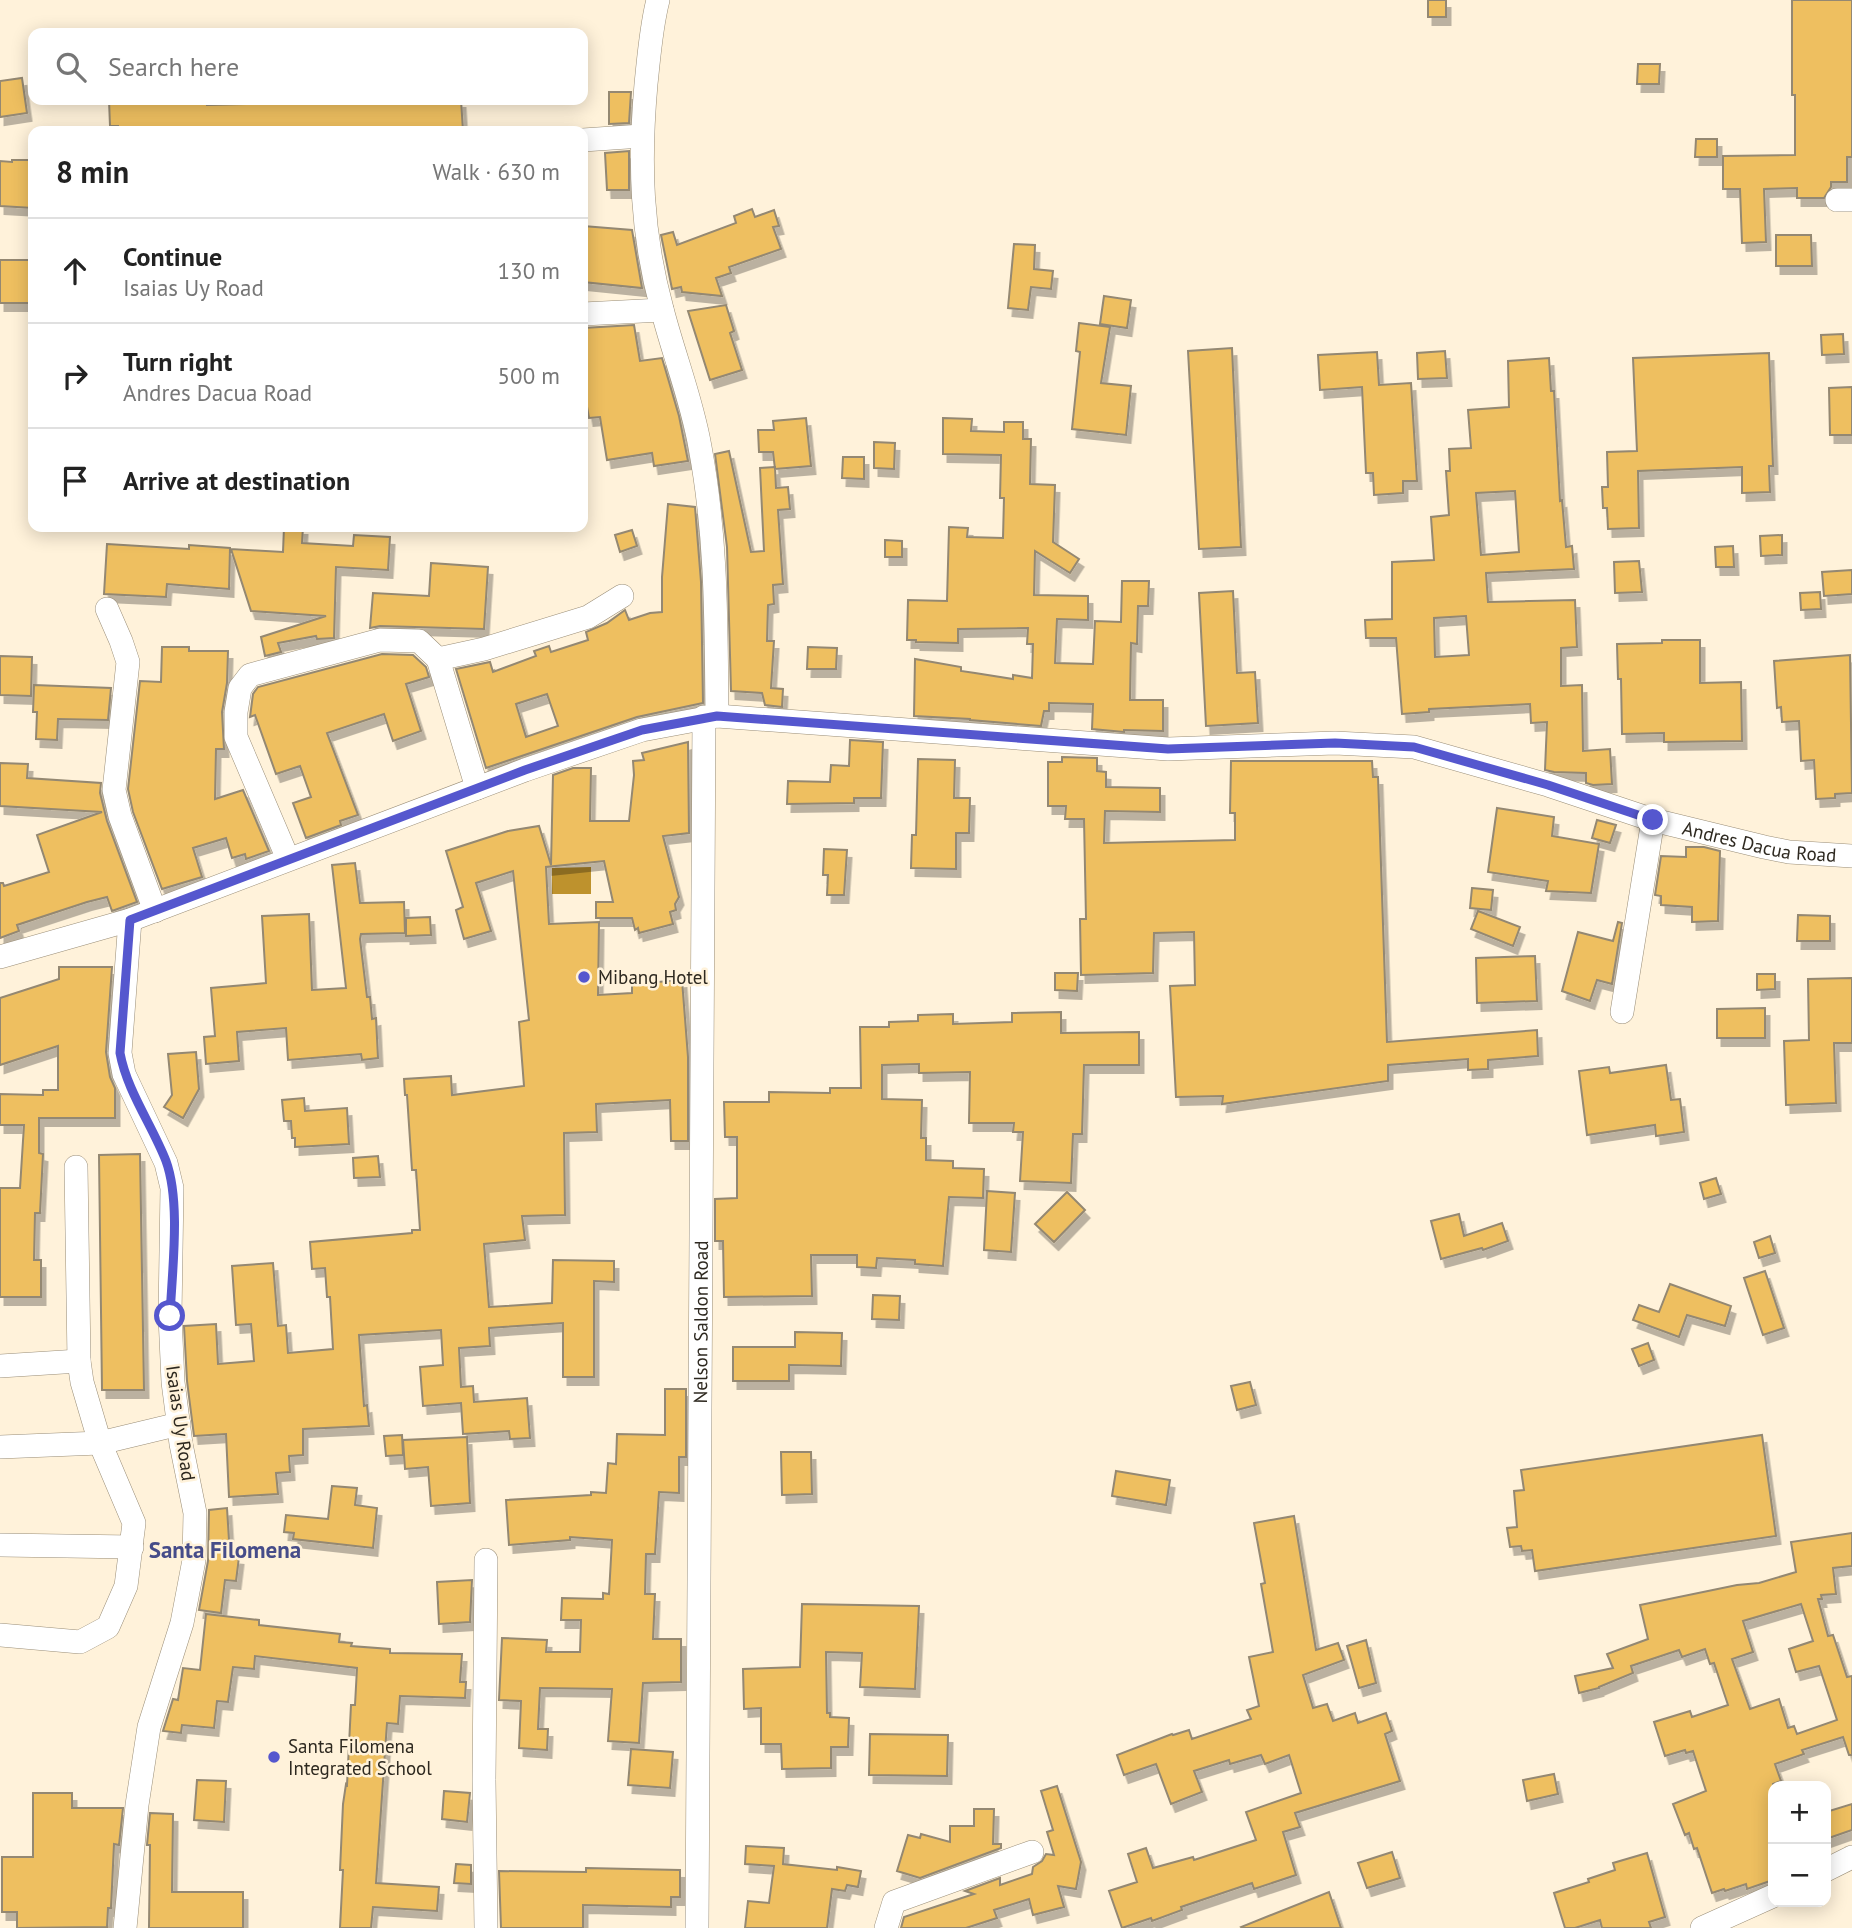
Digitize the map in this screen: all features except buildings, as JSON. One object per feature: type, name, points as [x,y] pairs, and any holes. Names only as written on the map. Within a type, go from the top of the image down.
[{"type":"street","name":"Nelson Saldon Road","points":[[657,0],[642,135],[641,185],[646,228],[662,310],[694,420],[712,526],[716,578],[710,717],[697,1928]]},
{"type":"street","points":[[588,140],[642,135]]},
{"type":"street","points":[[588,314],[662,310]]},
{"type":"street","points":[[438,659],[484,649],[588,617],[622,596]]},
{"type":"street","points":[[107,609],[128,662],[114,790],[120,816],[155,911]]},
{"type":"street","points":[[288,859],[236,737],[240,688],[250,676],[380,640],[419,641],[438,659],[477,788]]},
{"type":"street","name":"Andres Dacua Road","points":[[0,957],[130,920],[477,788],[642,730],[710,717],[1168,749],[1335,743],[1414,747],[1548,785],[1653,820],[1776,850],[1852,856]]},
{"type":"street","points":[[1622,1012],[1653,820]]},
{"type":"street","name":"Isaias Uy Road","points":[[125,1928],[137,1805],[149,1727],[182,1623],[194,1560],[195,1513],[173,1382],[170,1316],[172,1188],[166,1163],[124,1074],[120,1053],[130,920]]},
{"type":"street","points":[[0,1635],[80,1642],[108,1627],[126,1586],[134,1523],[100,1443],[82,1382],[79,1361],[76,1167]]},
{"type":"street","points":[[0,1366],[79,1361]]},
{"type":"street","points":[[0,1447],[100,1443],[178,1424]]},
{"type":"street","points":[[0,1545],[132,1547]]},
{"type":"street","points":[[486,1560],[486,1928]]},
{"type":"street","points":[[886,1928],[894,1902],[1032,1852]]},
{"type":"street","points":[[1831,1868],[1852,1857]]},
{"type":"street","points":[[1702,1928],[1768,1898]]},
{"type":"shaded area","points":[[591,867],[591,894],[552,894],[552,868]]},
{"type":"place","name":"Mibang Hotel","points":[[584,977]]},
{"type":"place","name":"Santa Filomena Integrated School","points":[[274,1757]]},
{"type":"district","name":"Santa Filomena","points":[[225,1549]]},
{"type":"route","points":[[170,1316],[172,1188],[166,1163],[124,1074],[120,1053],[130,920],[525,770],[642,730],[717,716],[1168,749],[1335,743],[1414,747],[1548,785],[1653,820]]}]
